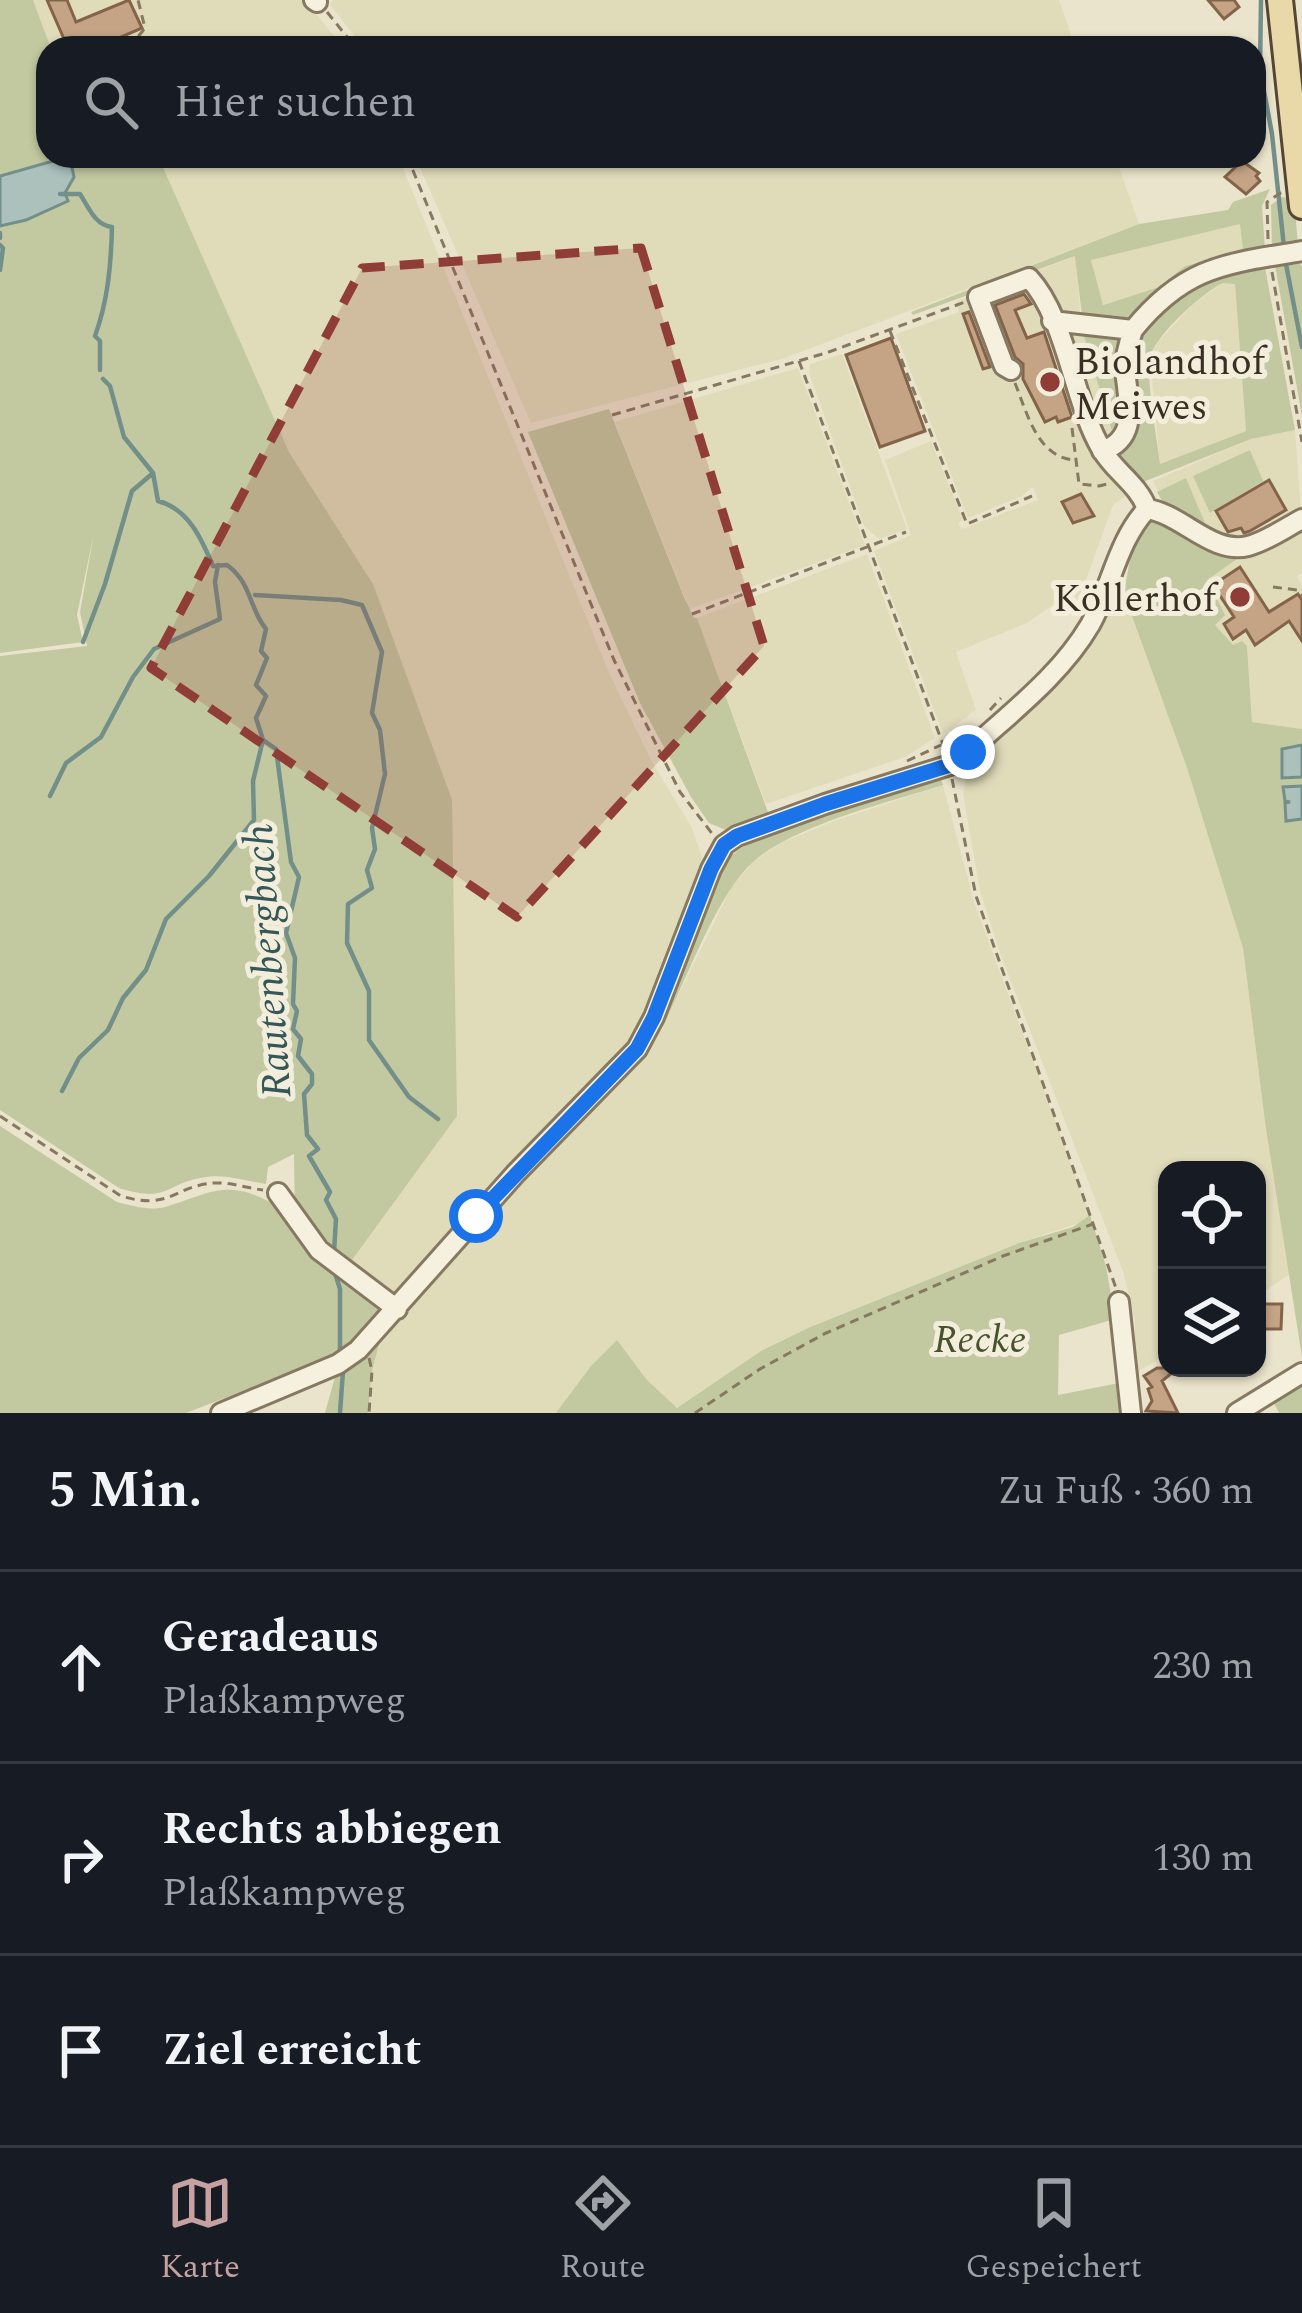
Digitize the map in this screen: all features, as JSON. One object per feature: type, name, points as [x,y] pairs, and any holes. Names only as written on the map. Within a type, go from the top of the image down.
[{"type":"main road","points":[[1280,0],[1293,198]]},
{"type":"street","points":[[1102,451],[1115,447],[1131,417],[1125,363],[1133,330],[1178,284],[1203,271],[1285,254]]},
{"type":"street","points":[[1011,370],[1004,366],[978,297],[1029,278],[1052,321],[1102,451],[1140,492],[1147,509]]},
{"type":"street","points":[[1052,321],[1133,330]]},
{"type":"street","points":[[1147,509],[1234,547],[1247,546],[1302,519]]},
{"type":"street","points":[[220,1413],[338,1364],[362,1346],[516,1173],[637,1049],[724,845],[737,836],[948,758],[1065,662],[1091,624],[1132,529],[1147,509]]},
{"type":"street","points":[[278,1193],[319,1250],[397,1309]]},
{"type":"street","points":[[1119,1302],[1131,1413]]},
{"type":"street","points":[[1238,1413],[1302,1373]]},
{"type":"path","points":[[138,0],[145,28],[139,36]]},
{"type":"path","points":[[316,1],[346,36]]},
{"type":"path","points":[[412,168],[614,659],[680,792],[724,845]]},
{"type":"path","points":[[1293,198],[1275,194],[1267,210],[1285,254],[1302,442]]},
{"type":"path","points":[[612,415],[799,362],[978,297]]},
{"type":"path","points":[[890,329],[967,524],[1032,496]]},
{"type":"path","points":[[799,362],[948,758],[983,916],[1095,1223],[1119,1302]]},
{"type":"path","points":[[1011,370],[1034,435],[1062,459],[1076,460]]},
{"type":"path","points":[[1072,428],[1079,484],[1099,486],[1125,478]]},
{"type":"path","points":[[692,614],[906,532]]},
{"type":"path","points":[[1274,587],[1297,590],[1302,596]]},
{"type":"path","points":[[0,1116],[121,1196],[138,1202],[157,1203],[213,1183],[278,1193]]},
{"type":"path","points":[[695,1413],[824,1334],[1004,1256],[1095,1223]]},
{"type":"path","points":[[362,1346],[372,1371],[370,1413]]},
{"type":"highlighted area","points":[[641,248],[764,646],[517,917],[151,668],[362,268]]},
{"type":"shaded area","points":[[33,0],[305,0],[334,36],[46,36]]},
{"type":"shaded area","points":[[333,0],[1059,0],[1072,36],[355,36],[330,5]]},
{"type":"shaded area","points":[[163,168],[403,168],[609,673],[651,760],[692,828],[702,857],[696,887],[653,1003],[629,1047],[532,1146],[510,1162],[402,1293],[388,1295],[348,1265],[373,584],[289,452]]},
{"type":"shaded area","points":[[420,168],[1119,168],[1139,224],[782,359],[531,423]]},
{"type":"shaded area","points":[[1240,224],[1243,250],[1186,266],[1159,287],[1102,305],[1090,260]]},
{"type":"shaded area","points":[[1076,256],[1081,326],[1130,493],[1113,505],[1078,602],[1073,591],[1027,623],[956,652],[976,710],[943,734],[874,551],[911,535],[885,460],[931,441],[963,520],[958,523],[962,529],[1038,500],[1033,487],[968,518],[896,334],[959,312],[956,302]]},
{"type":"shaded area","points":[[1223,283],[1235,283],[1246,431],[1160,464],[1150,358],[1158,342],[1192,305]]},
{"type":"shaded area","points":[[842,354],[907,529],[879,539],[864,526],[809,373],[810,364]]},
{"type":"shaded area","points":[[798,368],[865,545],[690,609],[615,422]]},
{"type":"shaded area","points":[[1295,430],[1301,512],[1262,533],[1215,538],[1165,506],[1153,481],[1251,439]]},
{"type":"shaded area","points":[[1302,527],[1302,573],[1297,576],[1302,585],[1302,729],[1252,722],[1247,646],[1233,646],[1215,625],[1206,580],[1249,552]]},
{"type":"shaded area","points":[[867,554],[935,738],[905,757],[766,804],[697,618]]},
{"type":"shaded area","points":[[1124,594],[1187,768],[1243,948],[1290,1274],[1266,1290],[1266,1161],[1158,1161],[1158,1360],[1131,1375],[1135,1322],[1124,1274],[1000,953],[980,891],[963,794],[969,767],[1072,670],[1088,649],[1111,599]]},
{"type":"shaded area","points":[[943,785],[974,902],[1090,1215],[1085,1221],[808,1328],[761,1351],[677,1408],[647,1380],[617,1340],[556,1413],[368,1413],[381,1338],[495,1204],[638,1059],[663,1026],[732,886],[754,861],[783,842],[834,821]]},
{"type":"green space","points":[[0,0],[33,0],[46,36],[36,36],[36,168],[163,168],[289,452],[373,584],[452,800],[457,1116],[349,1264],[387,1309],[352,1344],[329,1358],[186,1413],[0,1413],[0,1126],[117,1202],[159,1208],[215,1191],[239,1191],[272,1203],[295,1227],[294,1154],[268,1167],[266,1184],[213,1176],[148,1194],[119,1188],[0,1110],[0,656],[87,646],[80,612],[94,533],[77,615],[83,642],[0,653]]},
{"type":"green space","points":[[1270,189],[1262,206],[1265,250],[1192,271],[1135,319],[1119,325],[1082,316],[1075,256],[911,312],[1139,224],[1228,210],[1233,202]],"holes":[[[1240,224],[1243,251],[1185,266],[1159,287],[1103,305],[1091,260]]]},
{"type":"green space","points":[[1282,197],[1294,199],[1298,244],[1272,250],[1271,205]]},
{"type":"green space","points":[[1293,258],[1302,266],[1302,416],[1274,260]]},
{"type":"green space","points":[[1264,262],[1295,430],[1251,439],[1138,484],[1111,455],[1121,446],[1138,334],[1173,292]],"holes":[[[1223,283],[1235,284],[1246,431],[1160,464],[1150,358],[1180,316]]]},
{"type":"green space","points":[[1081,326],[1125,339],[1125,417],[1115,442]]},
{"type":"green space","points":[[609,409],[684,597],[697,618],[769,815],[726,830],[709,823],[691,797],[640,703],[528,432]]},
{"type":"green space","points":[[1250,450],[1263,481],[1210,513],[1193,476]]},
{"type":"green space","points":[[1186,478],[1209,533],[1165,506],[1157,492]]},
{"type":"green space","points":[[1157,518],[1240,557],[1207,580],[1225,615],[1215,625],[1233,645],[1242,641],[1247,646],[1252,722],[1302,729],[1302,745],[1288,746],[1282,761],[1302,762],[1281,764],[1282,778],[1302,777],[1302,786],[1284,787],[1285,801],[1302,801],[1286,803],[1286,820],[1302,819],[1302,1357],[1243,948],[1187,768],[1124,594],[1132,547],[1143,523]]},
{"type":"green space","points":[[940,775],[943,785],[817,826],[753,862],[727,895],[663,1026],[658,1024],[719,869],[738,850],[821,809]]},
{"type":"green space","name":"Recke","points":[[1090,1215],[1106,1266],[1115,1319],[1059,1335],[1058,1395],[1119,1383],[1125,1413],[556,1413],[617,1340],[647,1380],[677,1408],[761,1351],[808,1328],[1019,1243],[1073,1227]]},
{"type":"green space","points":[[381,1338],[368,1413],[325,1413],[336,1373]]},
{"type":"green space","points":[[1302,1383],[1302,1413],[1279,1413],[1272,1399]]},
{"type":"water","points":[[36,166],[72,168],[74,177],[65,193],[68,201],[0,226],[0,176]]},
{"type":"water","points":[[1302,745],[1302,777],[1282,778],[1282,749]]},
{"type":"water","points":[[1302,786],[1302,819],[1286,821],[1285,803],[1290,802],[1285,801],[1283,787]]},
{"type":"building","points":[[47,0],[67,0],[76,22],[129,0],[142,28],[124,36],[63,36]]},
{"type":"building","points":[[1208,0],[1234,0],[1239,7],[1224,19]]},
{"type":"building","points":[[1235,168],[1252,168],[1260,181],[1246,194],[1225,177]]},
{"type":"building","points":[[1024,294],[1031,304],[1015,310],[1027,338],[1044,332],[1072,417],[1058,422],[1056,417],[1045,422],[995,305]]},
{"type":"building","points":[[969,312],[990,367],[983,369],[963,314]]},
{"type":"building","points":[[891,338],[925,431],[880,447],[846,355]]},
{"type":"building","points":[[1269,480],[1286,510],[1250,531],[1228,532],[1216,511]]},
{"type":"building","points":[[1081,494],[1094,516],[1073,523],[1062,502]]},
{"type":"building","name":"Köllerhof","points":[[1240,567],[1269,612],[1298,594],[1302,641],[1289,621],[1255,645],[1246,630],[1233,639],[1224,624],[1234,617],[1213,585]]},
{"type":"building","points":[[1266,1304],[1282,1304],[1281,1329],[1266,1329]]},
{"type":"building","points":[[1158,1368],[1158,1377],[1167,1377],[1162,1381],[1178,1413],[1146,1411],[1152,1387],[1144,1376]]},
{"type":"waterway","points":[[1260,36],[1261,0]]},
{"type":"waterway","points":[[1266,102],[1284,247]]},
{"type":"waterway","name":"Rautenbergbach","points":[[60,194],[80,194],[97,219],[112,227],[108,282],[95,336],[100,341],[100,370]]},
{"type":"waterway","points":[[0,233],[0,238]]},
{"type":"waterway","points":[[0,245],[0,270]]},
{"type":"waterway","points":[[1285,259],[1302,347]]},
{"type":"waterway","name":"Rautenbergbach","points":[[103,379],[110,386],[124,437],[153,473],[158,501],[186,518],[213,566],[227,565],[235,572],[266,629],[261,651],[267,658],[256,685],[266,696],[256,718],[263,740],[276,749],[291,862],[299,877],[286,933],[295,958],[293,1029],[301,1039],[298,1056],[312,1074],[312,1084],[304,1094],[307,1135],[318,1149],[309,1156],[330,1192],[326,1200],[336,1219],[334,1252]]},
{"type":"waterway","points":[[83,642],[132,491],[153,473]]},
{"type":"waterway","points":[[50,796],[66,763],[101,737],[154,649],[220,619],[215,582],[218,565]]},
{"type":"waterway","points":[[255,595],[362,605],[382,652],[372,713],[380,730],[385,774],[372,828],[375,849],[367,870],[372,888],[348,904],[347,943],[369,991],[369,1040],[409,1097],[438,1119]]},
{"type":"waterway","points":[[62,1091],[79,1058],[108,1030],[123,998],[146,970],[166,919],[254,820],[253,781],[263,740]]},
{"type":"waterway","name":"Rautenbergbach","points":[[335,1273],[340,1289],[340,1351]]},
{"type":"waterway","name":"Rautenbergbach","points":[[340,1413],[343,1371]]},
{"type":"place","name":"Biolandhof Meiwes","points":[[1050,382]]},
{"type":"place","name":"Köllerhof","points":[[1240,597]]},
{"type":"route","points":[[476,1216],[637,1049],[724,845],[825,804],[950,765],[968,752]]}]
